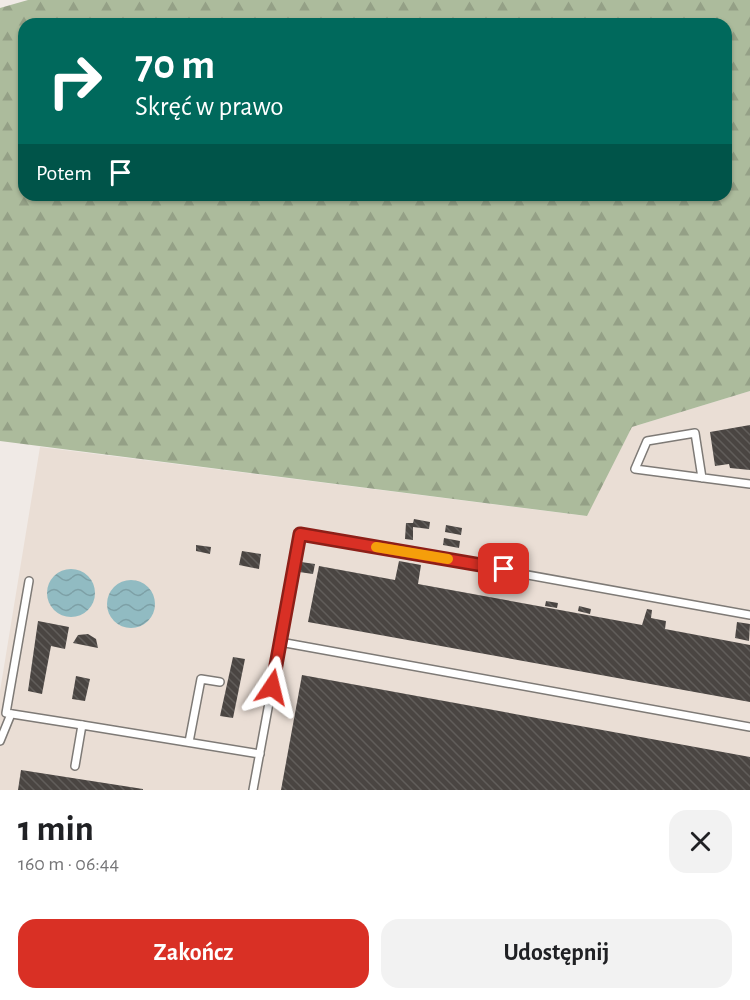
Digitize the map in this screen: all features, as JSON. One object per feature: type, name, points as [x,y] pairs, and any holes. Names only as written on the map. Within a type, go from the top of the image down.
[{"type":"lane","points":[[702,478],[695,433],[647,441],[635,469],[702,478],[750,484]]},
{"type":"lane","points":[[253,790],[300,534],[750,615]]},
{"type":"lane","points":[[28,581],[6,713],[260,754]]},
{"type":"lane","points":[[280,642],[750,727]]},
{"type":"lane","points":[[189,742],[201,679],[220,682]]},
{"type":"lane","points":[[0,741],[11,714]]},
{"type":"lane","points":[[75,766],[82,725]]},
{"type":"shaded area","points":[[750,391],[750,790],[0,790],[0,691],[40,447],[586,516],[632,427]]},
{"type":"green space","points":[[28,0],[750,0],[750,391],[632,427],[587,516],[0,441],[0,8]]},
{"type":"water","points":[[66,569],[76,569],[88,576],[95,588],[95,598],[88,610],[76,617],[66,617],[51,606],[47,598],[47,588],[58,573]]},
{"type":"water","points":[[126,580],[136,580],[148,587],[155,599],[155,609],[148,621],[136,628],[126,628],[111,617],[107,609],[107,599],[118,584]]},
{"type":"building","points":[[750,425],[750,470],[730,468],[729,464],[715,466],[710,432]]},
{"type":"building","points":[[414,519],[430,522],[429,529],[413,527],[413,540],[405,539],[406,523],[413,523]]},
{"type":"building","points":[[446,525],[462,528],[461,535],[445,532]]},
{"type":"building","points":[[444,538],[460,541],[459,548],[443,545]]},
{"type":"building","points":[[196,545],[211,547],[210,554],[196,551]]},
{"type":"building","points":[[242,551],[261,554],[259,569],[239,565]]},
{"type":"building","points":[[399,561],[421,565],[418,584],[642,625],[647,609],[652,610],[651,618],[666,621],[665,629],[750,645],[750,702],[308,622],[319,566],[395,580]]},
{"type":"building","points":[[301,562],[315,564],[313,574],[299,572]]},
{"type":"building","points":[[546,601],[558,603],[557,608],[545,606]]},
{"type":"building","points":[[579,606],[591,609],[590,614],[578,611]]},
{"type":"building","points":[[38,621],[69,627],[65,649],[51,646],[42,694],[28,691]]},
{"type":"building","points":[[737,622],[750,624],[749,641],[735,638]]},
{"type":"building","points":[[88,634],[96,639],[98,648],[73,643],[78,635]]},
{"type":"building","points":[[233,657],[245,659],[233,718],[220,716]]},
{"type":"building","points":[[302,675],[750,757],[750,790],[281,790]]},
{"type":"building","points":[[76,676],[90,679],[85,701],[72,699]]},
{"type":"building","points":[[21,770],[143,789],[143,790],[18,790]]},
{"type":"slow traffic","points":[[376,547],[448,559]]},
{"type":"route","points":[[272,687],[300,534],[504,569]]}]
